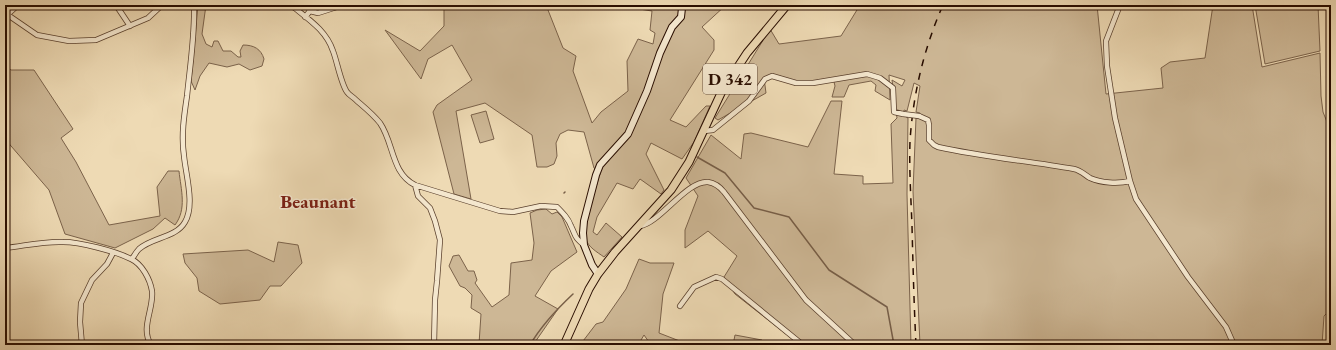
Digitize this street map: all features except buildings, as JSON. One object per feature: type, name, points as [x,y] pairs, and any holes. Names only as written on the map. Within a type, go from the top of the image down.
[{"type":"main road","name":"D 342","points":[[564,345],[589,289],[598,274],[615,252],[671,190],[689,162],[722,91],[747,53],[787,5]]},
{"type":"street","points":[[18,5],[7,14],[37,34],[69,41],[96,40],[148,18],[162,5]]},
{"type":"street","points":[[116,5],[130,26]]},
{"type":"street","points":[[132,259],[139,249],[151,242],[178,231],[185,223],[189,214],[190,200],[183,156],[183,140],[191,61],[194,5]]},
{"type":"street","points":[[291,5],[320,28],[333,50],[347,92],[380,123],[385,132],[397,166],[409,182],[500,211],[513,212],[541,206],[557,207],[565,215],[576,238],[584,246]]},
{"type":"street","points":[[307,5],[310,11],[318,13],[343,5]]},
{"type":"street","points":[[614,5],[634,5]]},
{"type":"street","points":[[598,274],[592,265],[584,246],[583,233],[584,221],[596,175],[600,166],[628,134],[647,91],[660,52],[672,27],[681,17],[681,5]]},
{"type":"street","points":[[1120,5],[1106,41],[1107,66],[1115,118],[1130,181],[1136,199],[1188,277],[1226,327],[1234,345]]},
{"type":"street","points":[[306,17],[310,11]]},
{"type":"street","points":[[704,132],[713,130],[749,101],[764,79],[772,76],[796,83],[813,83],[867,74],[880,78],[892,88],[894,112],[919,116],[928,120],[929,140],[934,146],[1077,169],[1091,178],[1104,181],[1119,183],[1130,181]]},
{"type":"street","points":[[638,226],[651,222],[670,204],[698,184],[707,182],[717,185],[724,192],[806,300],[855,345]]},
{"type":"street","points":[[415,185],[418,196],[430,208],[440,240],[438,281],[435,300],[434,345]]},
{"type":"street","points":[[5,248],[61,242],[76,242],[132,259],[144,272],[151,288],[151,303],[146,330],[151,345]]},
{"type":"street","points":[[82,345],[80,322],[81,303],[92,280],[107,264],[113,252]]},
{"type":"street","points":[[680,306],[694,287],[716,276],[722,279],[803,345]]},
{"type":"shaded area","points":[[198,5],[206,5],[202,34],[206,44],[212,47],[214,41],[218,41],[223,51],[231,51],[238,57],[241,57],[240,51],[243,45],[254,47],[259,50],[263,56],[264,59],[262,66],[250,70],[239,64],[227,67],[209,63],[200,76],[195,90],[191,81]]},
{"type":"shaded area","points":[[444,5],[546,5],[563,48],[576,56],[573,71],[592,123],[601,112],[628,91],[627,61],[638,39],[653,44],[655,33],[650,30],[652,11],[633,8],[630,5],[726,5],[702,27],[714,40],[714,50],[670,120],[686,127],[706,106],[710,106],[694,142],[682,159],[651,143],[646,154],[664,190],[661,194],[640,179],[633,189],[617,183],[597,217],[593,232],[597,235],[606,223],[622,237],[604,257],[591,247],[586,239],[586,226],[600,174],[594,168],[584,132],[568,130],[560,134],[556,143],[557,156],[554,164],[547,167],[537,167],[532,135],[485,103],[456,111],[471,199],[454,194],[433,112],[437,105],[472,80],[452,45],[428,59],[421,79],[385,30],[420,51],[444,26]]},
{"type":"shaded area","points":[[860,5],[1097,5],[1106,94],[1163,88],[1161,68],[1170,62],[1205,58],[1213,5],[1252,5],[1262,67],[1320,53],[1323,112],[1331,132],[1331,309],[1324,316],[1322,345],[920,345],[913,191],[916,118],[919,118],[920,113],[916,112],[920,86],[914,83],[907,111],[904,110],[903,115],[908,118],[907,194],[911,345],[800,345],[735,294],[724,277],[737,256],[708,231],[685,248],[685,230],[698,196],[686,178],[711,135],[741,159],[744,134],[751,133],[808,147],[831,101],[842,101],[834,174],[863,176],[863,184],[893,183],[891,124],[897,118],[892,80],[902,86],[905,80],[889,75],[890,100],[875,91],[876,85],[871,81],[849,85],[844,97],[832,97],[835,86],[833,78],[816,81],[802,81],[773,75],[764,78],[766,93],[718,120],[715,118],[770,29],[779,44],[841,36]]},
{"type":"shaded area","points":[[1255,5],[1318,5],[1320,51],[1265,64]]},
{"type":"shaded area","points":[[5,66],[11,70],[34,70],[73,129],[61,138],[76,162],[109,225],[160,216],[157,187],[168,171],[179,171],[182,206],[179,219],[175,225],[165,218],[153,229],[115,248],[65,234],[49,190],[5,139]]},
{"type":"shaded area","points":[[486,111],[494,139],[480,143],[471,115]]},
{"type":"shaded area","points":[[546,209],[552,214],[557,212],[562,217],[577,252],[551,271],[535,296],[558,309],[533,345],[477,345],[479,344],[481,314],[471,308],[472,295],[465,288],[460,286],[449,266],[453,256],[459,255],[468,271],[474,271],[477,280],[475,283],[492,307],[509,295],[511,263],[532,260],[534,243],[530,213],[537,210]]},
{"type":"shaded area","points":[[278,242],[298,245],[302,263],[281,286],[270,286],[260,300],[220,304],[199,291],[197,278],[185,263],[183,254],[248,250],[274,262]]},
{"type":"shaded area","points":[[639,259],[650,263],[674,263],[663,294],[659,333],[690,345],[651,345],[644,335],[638,345],[580,345],[596,324],[603,322],[626,289]]},
{"type":"shaded area","points":[[735,335],[762,340],[761,345],[733,345]]},
{"type":"waterway","points":[[697,157],[725,173],[754,208],[789,217],[829,270],[887,307],[894,345]]},
{"type":"waterway","points":[[530,345],[539,331],[573,294]]},
{"type":"railway","points":[[916,345],[910,141],[920,72],[930,38],[943,5]]},
{"type":"district","name":"Beaunant","points":[[318,201]]}]
